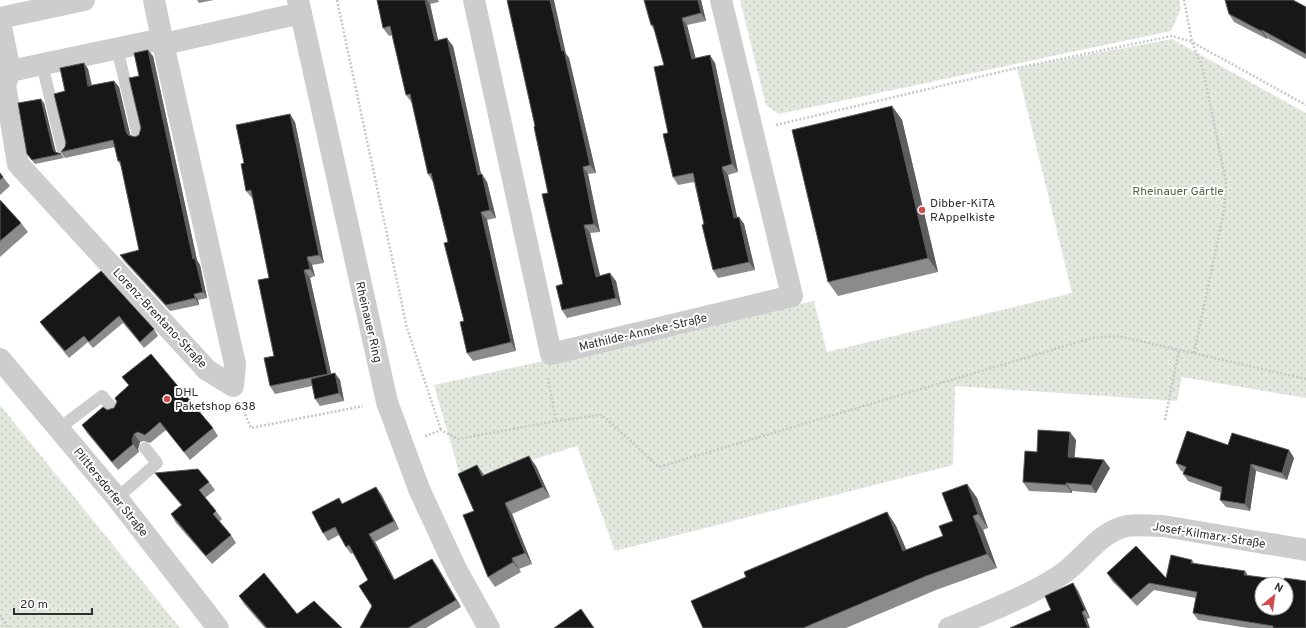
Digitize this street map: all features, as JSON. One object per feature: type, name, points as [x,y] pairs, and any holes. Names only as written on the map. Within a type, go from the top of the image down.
[{"type":"street","points":[[0,18],[54,3],[84,0]]},
{"type":"street","name":"Lorenz-Brentano-Straße","points":[[0,22],[10,70],[5,85],[18,164],[207,370],[233,386],[235,364],[154,0]]},
{"type":"street","points":[[474,0],[551,354]]},
{"type":"street","name":"Mathilde-Anneke-Straße","points":[[551,354],[792,296],[722,0]]},
{"type":"street","points":[[10,70],[117,48],[163,41],[300,6]]},
{"type":"street","name":"Rheinauer Ring","points":[[300,6],[387,402],[419,489],[456,569],[488,628]]},
{"type":"street","name":"Plittersdorfer Straße","points":[[0,359],[117,498],[218,628]]},
{"type":"street","name":"Josef-Kilmarx-Straße","points":[[949,628],[1012,601],[1040,587],[1070,568],[1094,545],[1111,532],[1127,526],[1163,526],[1306,550]]},
{"type":"lane","points":[[117,48],[138,136]]},
{"type":"lane","points":[[42,64],[63,150]]},
{"type":"lane","points":[[58,429],[102,396],[114,411]]},
{"type":"lane","points":[[117,498],[157,463],[144,448]]},
{"type":"path","points":[[337,0],[407,328],[441,430],[458,439],[556,421],[602,415],[659,467],[1092,338],[1118,336],[1306,379]]},
{"type":"path","points":[[1184,0],[1192,42],[1203,70],[1226,182],[1224,211],[1194,353]]},
{"type":"path","points":[[751,126],[772,126],[1017,68],[1172,36],[1192,42],[1306,105]]},
{"type":"path","points":[[1165,420],[1178,350]]},
{"type":"path","points":[[551,354],[545,366],[556,421]]},
{"type":"path","points":[[251,428],[387,402]]},
{"type":"path","points":[[402,442],[441,430]]},
{"type":"path","points":[[0,615],[8,628]]},
{"type":"green space","points":[[740,0],[1179,0],[1181,9],[1171,31],[779,114],[766,105]]},
{"type":"green space","name":"Rheinauer Gärtle","points":[[1172,39],[1306,113],[1306,398],[1182,377],[1177,401],[955,386],[953,465],[615,551],[577,446],[462,482],[434,385],[814,301],[827,352],[1072,293],[1017,68]]},
{"type":"green space","points":[[0,405],[180,628],[0,628]]},
{"type":"building","points":[[377,0],[425,0],[435,41],[447,38],[478,175],[482,174],[490,210],[481,212],[511,342],[467,353],[460,322],[464,321],[444,243],[448,242],[431,173],[428,174],[410,94],[406,95],[390,26],[383,28]]},
{"type":"building","points":[[507,0],[550,0],[562,51],[564,50],[590,165],[583,167],[594,224],[584,225],[596,277],[610,273],[616,298],[562,310],[556,286],[563,284],[542,194],[548,193],[535,126]]},
{"type":"building","points":[[644,0],[698,0],[701,13],[682,18],[692,59],[710,55],[732,164],[722,167],[734,218],[739,217],[749,262],[713,270],[702,225],[704,224],[693,173],[673,177],[663,134],[668,133],[654,67],[664,65],[653,25],[651,25]]},
{"type":"building","points":[[1225,0],[1293,0],[1306,7],[1306,54],[1229,14]]},
{"type":"building","points":[[148,50],[193,259],[195,258],[203,292],[194,294],[195,298],[166,305],[120,255],[139,250],[120,161],[118,161],[113,140],[61,152],[66,143],[54,94],[65,91],[60,68],[84,63],[88,86],[114,81],[126,131],[128,135],[135,137],[139,135],[141,128],[129,78],[139,76],[134,53]]},
{"type":"building","points":[[41,99],[53,149],[55,152],[61,154],[32,160],[27,154],[18,103]]},
{"type":"building","name":"Dibber-KiTA RAppelkiste","points":[[892,106],[928,258],[828,282],[792,130]]},
{"type":"building","points":[[290,114],[319,255],[307,257],[310,269],[304,270],[328,374],[270,386],[264,358],[274,356],[258,280],[269,278],[251,190],[246,191],[241,164],[244,163],[236,125]]},
{"type":"building","points":[[0,173],[3,177],[0,180]]},
{"type":"building","points":[[0,200],[21,223],[0,241]]},
{"type":"building","points":[[101,271],[154,329],[140,342],[119,316],[89,342],[84,336],[65,351],[40,322]]},
{"type":"building","points":[[151,354],[213,428],[184,452],[160,422],[145,435],[138,432],[134,434],[132,440],[133,444],[112,462],[82,425],[103,407],[107,410],[114,408],[117,402],[115,398],[129,385],[122,377]]},
{"type":"building","points":[[335,373],[339,393],[315,399],[311,379]]},
{"type":"building","points":[[1038,430],[1070,432],[1068,457],[1104,460],[1091,485],[1023,482],[1025,451],[1037,452]]},
{"type":"building","points":[[1187,431],[1228,445],[1232,433],[1289,450],[1282,473],[1251,464],[1245,504],[1220,500],[1222,487],[1183,474],[1186,467],[1176,463]]},
{"type":"building","points":[[529,456],[543,487],[505,503],[525,553],[512,558],[513,562],[488,577],[463,515],[474,511],[458,474],[477,465],[482,476]]},
{"type":"building","points":[[198,469],[209,482],[199,490],[216,511],[213,514],[231,535],[206,556],[171,514],[182,505],[155,473]]},
{"type":"building","points":[[967,484],[978,514],[973,516],[987,554],[926,576],[803,628],[703,628],[691,601],[746,577],[744,572],[887,512],[903,551],[943,536],[939,526],[953,521],[942,493]]},
{"type":"building","points":[[376,487],[394,521],[369,534],[394,580],[432,559],[456,600],[408,628],[360,628],[372,606],[359,586],[368,580],[349,545],[346,547],[335,527],[323,533],[312,512],[339,498],[342,504]]},
{"type":"building","points":[[1136,546],[1166,578],[1171,555],[1192,560],[1191,563],[1245,571],[1244,575],[1254,576],[1254,616],[1294,616],[1294,579],[1306,581],[1306,628],[1273,628],[1273,626],[1193,613],[1197,592],[1149,583],[1131,599],[1107,573]]},
{"type":"building","points":[[264,573],[297,614],[314,601],[342,628],[267,628],[239,596]]},
{"type":"building","points":[[1073,583],[1085,610],[1082,612],[1088,628],[1010,628],[1051,610],[1045,596]]},
{"type":"building","points":[[581,609],[594,628],[554,628]]},
{"type":"place","name":"Dibber-KiTA RAppelkiste","points":[[922,210]]},
{"type":"place","name":"DHL Paketshop 638","points":[[167,399]]}]
